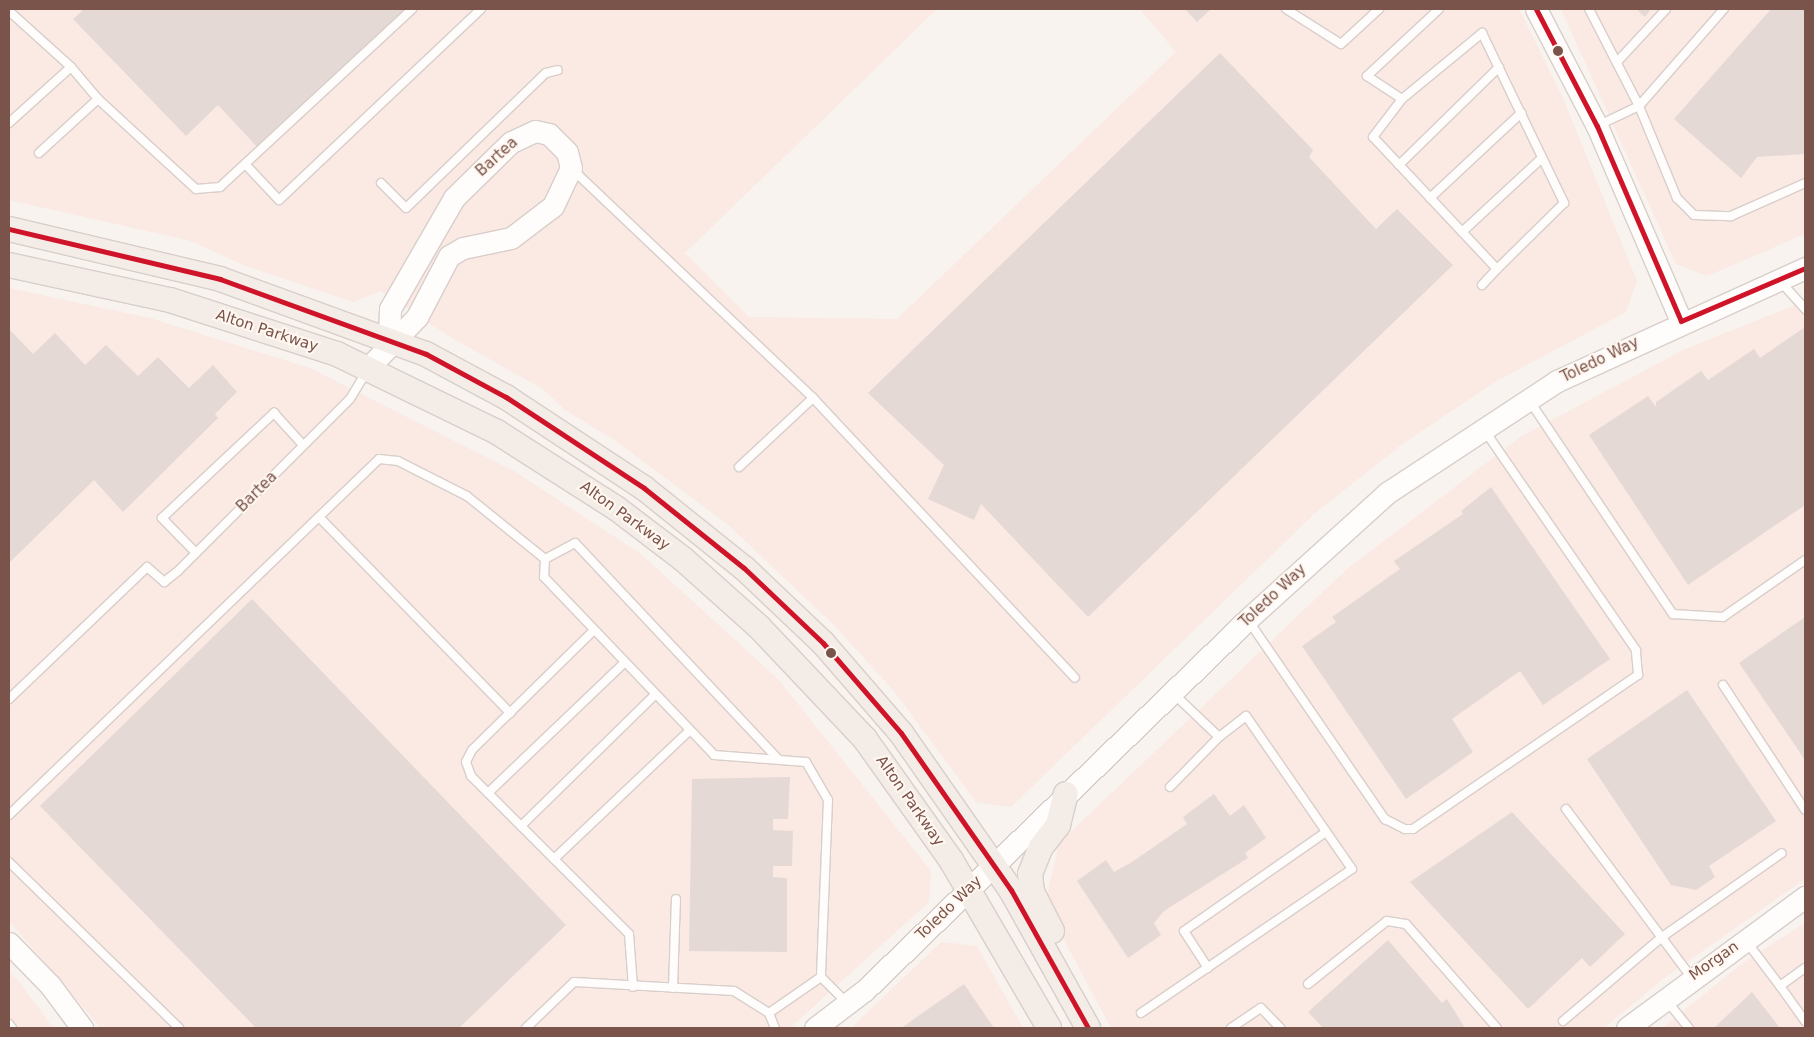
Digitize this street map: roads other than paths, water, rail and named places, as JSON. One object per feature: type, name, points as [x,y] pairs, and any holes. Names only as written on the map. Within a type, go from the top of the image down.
[{"type":"main road","points":[[9,229],[228,281],[389,342],[426,354],[570,436],[695,527],[744,568],[823,643],[901,733],[994,864],[1084,1020]]},
{"type":"main road","name":"Alton Parkway","points":[[9,264],[245,322],[368,368],[450,407],[558,469],[713,584],[804,671],[865,739],[969,889],[1049,1028]]},
{"type":"main road","points":[[1066,794],[1058,825],[1034,859],[1032,892],[1078,983],[1084,1020]]},
{"type":"street","points":[[1536,9],[1597,126],[1681,321]]},
{"type":"street","name":"Bartea","points":[[368,368],[389,342],[417,318],[449,256],[528,229],[553,206],[571,168],[567,152],[549,134],[535,131],[511,142],[441,216],[390,309],[389,342]]},
{"type":"street","name":"Toledo Way","points":[[815,1028],[847,1003],[969,889],[1248,619],[1356,518],[1482,428],[1528,399],[1681,321],[1805,268]]},
{"type":"street","name":"Morgan","points":[[1626,1028],[1691,977],[1805,898]]},
{"type":"street","points":[[9,943],[50,985],[82,1028]]},
{"type":"lane","points":[[9,11],[71,68],[98,99],[196,189],[220,187],[246,165],[412,9]]},
{"type":"lane","points":[[246,165],[279,200],[481,9]]},
{"type":"lane","points":[[1286,9],[1341,44],[1378,9]]},
{"type":"lane","points":[[1402,99],[1366,76],[1439,9]]},
{"type":"lane","points":[[1589,9],[1639,106],[1677,198],[1694,214],[1731,216],[1805,183]]},
{"type":"lane","points":[[1618,62],[1666,9]]},
{"type":"lane","points":[[1597,126],[1639,106],[1724,9]]},
{"type":"lane","points":[[1482,285],[1564,204],[1482,33],[1402,99],[1373,137],[1497,269]]},
{"type":"lane","points":[[1399,165],[1498,67]]},
{"type":"lane","points":[[9,124],[71,68]]},
{"type":"lane","points":[[381,182],[406,208],[546,73],[558,70]]},
{"type":"lane","points":[[38,153],[98,99]]},
{"type":"lane","points":[[1430,198],[1520,113]]},
{"type":"lane","points":[[1462,232],[1542,158]]},
{"type":"lane","points":[[571,168],[813,398],[1075,678]]},
{"type":"lane","points":[[1778,280],[1805,309]]},
{"type":"lane","name":"Bartea","points":[[9,699],[147,567],[164,582],[178,571],[350,398],[368,368]]},
{"type":"lane","points":[[739,467],[813,398]]},
{"type":"lane","points":[[1528,399],[1674,614],[1723,617],[1805,560]]},
{"type":"lane","points":[[196,553],[162,518],[274,413],[303,445]]},
{"type":"lane","points":[[1248,619],[1385,819],[1405,829],[1413,829],[1638,675],[1636,650],[1482,428]]},
{"type":"lane","points":[[9,815],[379,459],[398,461],[467,496],[545,558]]},
{"type":"lane","points":[[319,517],[510,713]]},
{"type":"lane","points":[[545,558],[575,543],[778,759]]},
{"type":"lane","points":[[545,558],[544,578],[592,632],[714,755],[806,762],[828,800],[820,977],[847,1003]]},
{"type":"lane","points":[[592,632],[510,713],[466,762],[471,776],[629,934],[633,987]]},
{"type":"lane","points":[[488,793],[624,663]]},
{"type":"lane","points":[[1723,685],[1805,810]]},
{"type":"lane","points":[[1172,692],[1219,738]]},
{"type":"lane","points":[[521,826],[655,695]]},
{"type":"lane","points":[[1141,1013],[1352,869],[1246,716],[1219,738],[1170,787]]},
{"type":"lane","points":[[554,859],[690,730]]},
{"type":"lane","points":[[1566,809],[1691,977]]},
{"type":"lane","points":[[1208,968],[1184,931],[1326,832]]},
{"type":"lane","points":[[1563,1021],[1662,937],[1782,854]]},
{"type":"lane","points":[[9,862],[179,1028]]},
{"type":"lane","points":[[673,988],[676,899]]},
{"type":"lane","points":[[1308,984],[1387,921],[1406,924],[1497,1028]]},
{"type":"lane","points":[[1745,940],[1805,1021]]},
{"type":"lane","points":[[1780,986],[1805,968]]},
{"type":"lane","points":[[768,1013],[820,977]]},
{"type":"lane","points":[[526,1028],[574,982],[633,987],[734,991],[768,1013],[775,1028]]},
{"type":"lane","points":[[1664,997],[1689,1028]]},
{"type":"lane","points":[[1231,1028],[1262,1008],[1280,1028]]},
{"type":"lane","points":[[9,1024],[12,1028]]}]
